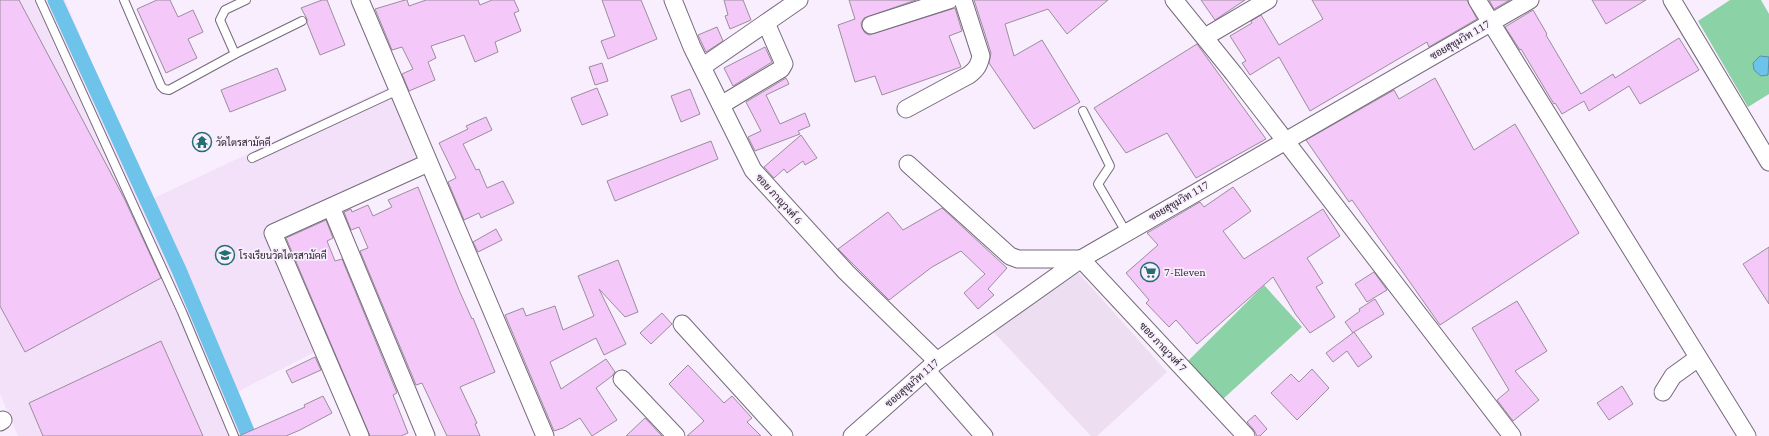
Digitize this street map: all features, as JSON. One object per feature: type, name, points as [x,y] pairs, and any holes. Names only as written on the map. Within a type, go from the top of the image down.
[{"type":"street","points":[[360,0],[545,436]]},
{"type":"street","name":"ซอย ภาณุวงศ์ 6","points":[[673,0],[692,47],[753,170],[932,366],[984,436]]},
{"type":"street","points":[[702,67],[772,13],[799,0]]},
{"type":"street","points":[[871,25],[949,0]]},
{"type":"street","points":[[906,109],[976,70],[981,56],[963,0]]},
{"type":"street","points":[[1174,0],[1205,37],[1512,436]]},
{"type":"street","points":[[1205,37],[1268,0]]},
{"type":"street","points":[[1477,0],[1747,436]]},
{"type":"street","name":"ซอยสุขุมวิท 117","points":[[852,436],[932,366],[1081,259],[1284,140],[1530,0]]},
{"type":"street","points":[[1672,0],[1769,162]]},
{"type":"street","points":[[721,105],[781,70],[784,64],[772,13]]},
{"type":"street","points":[[360,436],[273,233],[428,163]]},
{"type":"street","points":[[908,164],[1010,256],[1018,259],[1081,259]]},
{"type":"street","points":[[331,207],[426,436]]},
{"type":"street","name":"ซอย ภาณุวงศ์ 7","points":[[1081,259],[1246,436]]},
{"type":"street","points":[[682,324],[784,436]]},
{"type":"street","points":[[1663,392],[1673,376],[1698,358]]},
{"type":"street","points":[[622,379],[676,436]]},
{"type":"lane","points":[[40,0],[182,312],[234,436]]},
{"type":"lane","points":[[124,0],[161,86],[164,89],[169,90],[235,54],[302,21]]},
{"type":"lane","points":[[235,54],[220,20],[224,10],[246,0]]},
{"type":"lane","points":[[252,158],[398,90]]},
{"type":"lane","points":[[1083,111],[1110,166],[1098,184],[1126,232]]},
{"type":"shaded area","points":[[0,0],[65,0],[150,200],[389,87],[418,162],[266,232],[317,351],[233,394],[251,436],[18,436],[0,394]]},
{"type":"shaded area","points":[[1077,271],[1167,372],[1097,436],[1091,436],[987,325]]},
{"type":"green space","points":[[1730,0],[1761,0],[1769,14],[1769,94],[1748,107],[1698,21]]},
{"type":"green space","points":[[1264,285],[1302,327],[1223,399],[1188,361]]},
{"type":"water","points":[[1760,56],[1769,57],[1768,75],[1761,76],[1754,70],[1753,63]]},
{"type":"building","points":[[0,0],[19,0],[124,198],[161,278],[25,352],[0,306]]},
{"type":"building","points":[[157,0],[170,0],[178,17],[193,10],[203,32],[188,39],[197,58],[166,73],[137,9]]},
{"type":"building","points":[[322,0],[327,0],[345,45],[320,55],[307,23],[307,19],[301,8]]},
{"type":"building","points":[[407,0],[409,6],[426,0],[478,0],[480,5],[492,0],[514,0],[519,11],[514,13],[521,31],[495,42],[498,52],[475,62],[464,35],[431,46],[436,58],[428,62],[435,80],[409,91],[402,74],[413,69],[402,47],[392,50],[375,9]]},
{"type":"building","points":[[602,0],[641,0],[657,39],[608,59],[601,41],[615,36]]},
{"type":"building","points":[[724,0],[743,0],[751,20],[730,29],[725,16],[728,15]]},
{"type":"building","points":[[849,0],[916,0],[864,18],[861,23],[862,28],[865,33],[869,35],[955,8],[962,31],[949,36],[961,67],[882,95],[875,76],[855,82],[838,25],[855,19]]},
{"type":"building","points":[[974,0],[1108,0],[1067,34],[1048,9],[1005,24],[1014,56],[1042,40],[1080,102],[1034,129],[989,63],[991,53]]},
{"type":"building","points":[[1201,0],[1245,0],[1215,20]]},
{"type":"building","points":[[1312,0],[1467,0],[1477,19],[1429,47],[1427,42],[1310,111],[1279,57],[1250,75],[1242,63],[1246,61],[1230,36],[1252,23],[1251,21],[1261,15],[1279,45],[1323,19]]},
{"type":"building","points":[[1489,0],[1510,0],[1494,9]]},
{"type":"building","points":[[1592,0],[1646,0],[1606,24]]},
{"type":"building","points":[[1533,10],[1581,94],[1613,74],[1615,78],[1679,38],[1699,70],[1640,104],[1629,86],[1589,111],[1584,101],[1562,114],[1555,103],[1554,104],[1521,49],[1520,50],[1505,27]]},
{"type":"building","points":[[717,27],[723,41],[706,52],[698,35]]},
{"type":"building","points":[[1197,44],[1266,139],[1196,178],[1167,133],[1126,153],[1094,108]]},
{"type":"building","points":[[765,47],[772,62],[733,86],[724,68]]},
{"type":"building","points":[[602,63],[608,81],[595,85],[589,67]]},
{"type":"building","points":[[277,68],[286,90],[230,112],[221,90]]},
{"type":"building","points":[[786,78],[789,84],[766,95],[780,124],[805,113],[810,126],[798,131],[800,134],[755,151],[748,137],[761,131],[746,102]]},
{"type":"building","points":[[1435,78],[1474,150],[1515,124],[1579,233],[1440,325],[1352,200],[1349,202],[1306,140],[1394,90],[1399,99]]},
{"type":"building","points":[[597,88],[608,115],[582,125],[571,98]]},
{"type":"building","points":[[690,89],[700,114],[681,122],[671,96]]},
{"type":"building","points":[[486,117],[492,130],[463,144],[476,170],[479,169],[487,188],[503,181],[514,203],[481,218],[479,213],[464,220],[448,182],[456,178],[439,143],[468,129],[466,126]]},
{"type":"building","points":[[801,135],[817,158],[805,165],[803,161],[787,173],[784,169],[774,178],[764,167]]},
{"type":"building","points":[[711,141],[718,159],[615,201],[607,181]]},
{"type":"building","points":[[418,187],[459,290],[472,319],[473,318],[495,372],[460,387],[477,423],[475,424],[480,436],[447,436],[422,383],[416,385],[360,251],[368,248],[359,227],[351,230],[344,212],[351,209],[352,212],[368,205],[373,216],[392,207],[388,200]]},
{"type":"building","points":[[1233,187],[1251,211],[1223,231],[1244,259],[1323,209],[1340,236],[1307,258],[1323,283],[1316,287],[1335,317],[1310,333],[1296,315],[1273,277],[1197,344],[1176,320],[1169,327],[1146,303],[1149,300],[1126,273],[1158,245],[1147,233],[1200,202],[1204,207]]},
{"type":"building","points":[[942,208],[1007,268],[988,289],[994,295],[978,309],[964,293],[985,274],[961,251],[932,267],[889,300],[838,249],[888,212],[903,230]]},
{"type":"building","points":[[326,220],[333,238],[327,241],[335,261],[342,259],[397,393],[393,395],[408,433],[401,436],[370,436],[286,238]]},
{"type":"building","points":[[496,229],[502,240],[478,252],[473,242]]},
{"type":"building","points":[[1769,247],[1769,304],[1743,264]]},
{"type":"building","points":[[618,260],[638,312],[625,317],[599,289],[626,344],[604,355],[596,338],[550,362],[561,389],[606,359],[615,372],[596,388],[617,420],[592,436],[580,418],[563,428],[554,431],[505,315],[523,308],[526,316],[555,306],[563,330],[594,316],[578,276]]},
{"type":"building","points":[[1374,272],[1387,290],[1367,302],[1355,284]]},
{"type":"building","points":[[1375,299],[1384,314],[1354,332],[1372,357],[1358,367],[1347,351],[1333,362],[1326,353],[1353,333],[1345,322],[1360,311],[1359,309]]},
{"type":"building","points":[[1517,301],[1547,351],[1515,371],[1539,400],[1513,421],[1497,400],[1509,390],[1472,328]]},
{"type":"building","points":[[662,313],[672,324],[651,344],[640,333]]},
{"type":"building","points":[[161,341],[203,436],[43,436],[29,403]]},
{"type":"building","points":[[315,357],[321,370],[292,383],[286,371]]},
{"type":"building","points":[[688,365],[724,403],[732,396],[752,418],[747,422],[761,436],[687,436],[704,421],[669,384]]},
{"type":"building","points":[[1312,369],[1329,388],[1297,420],[1271,393],[1291,374],[1299,382]]},
{"type":"building","points":[[1622,386],[1633,404],[1609,420],[1597,403]]},
{"type":"building","points":[[323,396],[332,413],[300,430],[286,436],[239,436],[305,407],[304,405]]},
{"type":"building","points":[[1255,415],[1267,429],[1260,436],[1257,436],[1247,422]]},
{"type":"building","points":[[645,418],[662,436],[626,436]]},
{"type":"waterway","points":[[55,0],[179,270],[249,436]]},
{"type":"place","name":"วัดไตรสามัคคี","points":[[202,142]]},
{"type":"place","name":"โรงเรียนวัดไตรสามัคคี","points":[[225,255]]},
{"type":"place","name":"7-Eleven","points":[[1150,272]]}]
